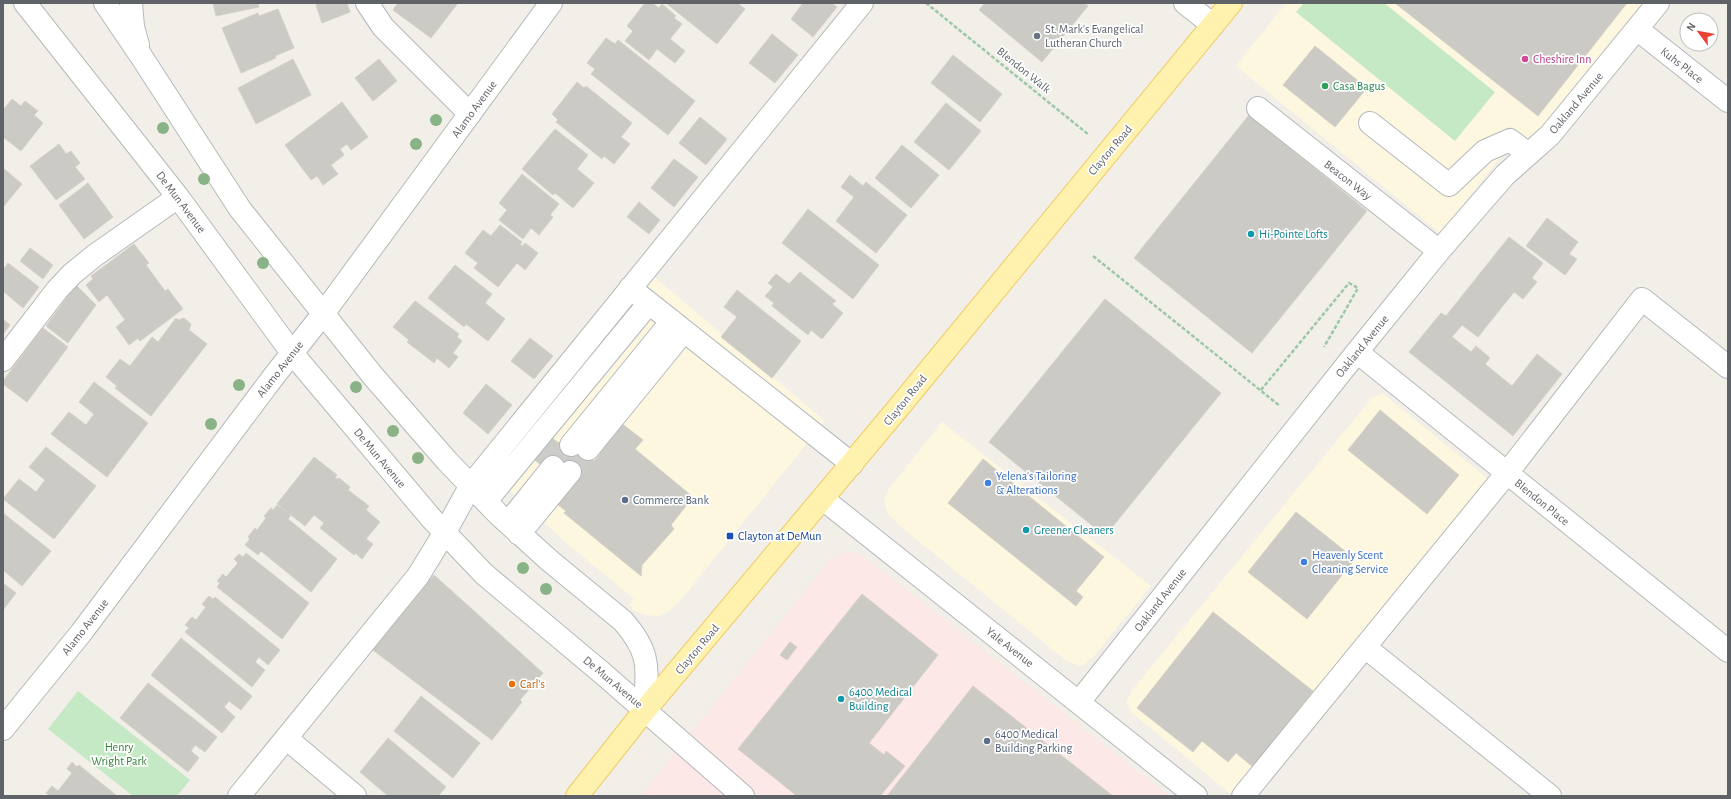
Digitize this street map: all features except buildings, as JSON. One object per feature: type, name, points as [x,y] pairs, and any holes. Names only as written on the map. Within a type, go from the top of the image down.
[{"type":"main road","name":"Clayton Road","points":[[577,796],[645,710],[824,499],[1230,3]]},
{"type":"street","name":"De Mun Avenue","points":[[25,3],[178,197],[292,353],[445,532],[484,574],[645,710]]},
{"type":"street","name":"De Mun Avenue","points":[[105,3],[240,209],[373,376],[471,485],[502,517],[550,562],[623,621],[633,632],[641,645],[647,665],[645,710]]},
{"type":"street","points":[[131,3],[133,27],[141,56]]},
{"type":"street","points":[[367,3],[383,27],[470,114]]},
{"type":"street","name":"Alamo Avenue","points":[[3,729],[81,633],[323,314],[551,3]]},
{"type":"street","points":[[238,796],[418,576],[471,485],[862,3]]},
{"type":"street","points":[[1185,3],[1212,25]]},
{"type":"street","name":"Oakland Avenue","points":[[1079,702],[1439,251],[1505,175],[1550,135],[1658,3]]},
{"type":"street","name":"Kuhs Place","points":[[1637,29],[1728,101]]},
{"type":"street","name":"Beacon Way","points":[[1258,108],[1439,251]]},
{"type":"street","points":[[1370,123],[1449,185],[1486,151],[1510,140],[1528,154]]},
{"type":"street","points":[[3,360],[57,290],[72,274],[94,256],[178,197]]},
{"type":"street","points":[[630,288],[852,464]]},
{"type":"street","points":[[1243,796],[1507,473],[1642,299],[1725,358]]},
{"type":"street","points":[[666,317],[571,445],[666,317]]},
{"type":"street","points":[[502,517],[666,317]]},
{"type":"street","name":"Blendon Place","points":[[1357,352],[1728,651]]},
{"type":"street","points":[[502,517],[553,467],[502,517]]},
{"type":"street","name":"Yale Avenue","points":[[824,499],[1196,796]]},
{"type":"street","points":[[1365,647],[1550,796]]},
{"type":"street","points":[[645,710],[743,796]]},
{"type":"street","points":[[286,738],[355,796]]},
{"type":"path","name":"Blendon Walk","points":[[926,3],[1109,151]]},
{"type":"path","points":[[1094,256],[1278,404]]},
{"type":"path","points":[[1261,390],[1349,283],[1358,288],[1321,353]]},
{"type":"shaded area","points":[[1286,3],[1645,3],[1534,138],[1516,138],[1440,233],[1236,66]]},
{"type":"shaded area","points":[[652,275],[825,421],[680,601],[668,612],[659,616],[645,615],[633,610],[630,605],[634,599],[564,541],[493,475]]},
{"type":"shaded area","points":[[1382,393],[1488,479],[1232,795],[1132,713],[1126,702],[1133,689],[1371,399]]},
{"type":"shaded area","points":[[942,422],[1151,586],[1093,657],[1082,666],[1068,662],[901,527],[888,514],[884,500],[888,490]]},
{"type":"shaded area","points":[[858,552],[1169,796],[640,796],[829,561],[840,553]]},
{"type":"green space","points":[[1304,3],[1384,3],[1495,92],[1455,141],[1296,12]]},
{"type":"green space","name":"Henry Wright Park","points":[[78,691],[190,780],[177,796],[133,796],[48,729]]},
{"type":"tunnel","points":[[537,462],[555,440]]},
{"type":"tunnel","points":[[553,467],[571,445]]},
{"type":"tunnel","points":[[570,472],[588,449]]},
{"type":"place","name":"St. Mark's Evangelical Lutheran Church","points":[[1037,36]]},
{"type":"place","name":"Cheshire Inn","points":[[1525,59]]},
{"type":"place","name":"Casa Bagus","points":[[1325,86]]},
{"type":"place","name":"Hi-Pointe Lofts","points":[[1251,234]]},
{"type":"place","name":"Yelena's Tailoring & Alterations","points":[[988,483]]},
{"type":"place","name":"Commerce Bank","points":[[625,500]]},
{"type":"place","name":"Greener Cleaners","points":[[1026,530]]},
{"type":"place","name":"Clayton at DeMun","points":[[730,536]]},
{"type":"place","name":"Heavenly Scent Cleaning Service","points":[[1304,562]]},
{"type":"place","name":"Carl's","points":[[512,684]]},
{"type":"place","name":"6400 Medical Building","points":[[841,699]]},
{"type":"place","name":"6400 Medical Building Parking","points":[[987,741]]}]
